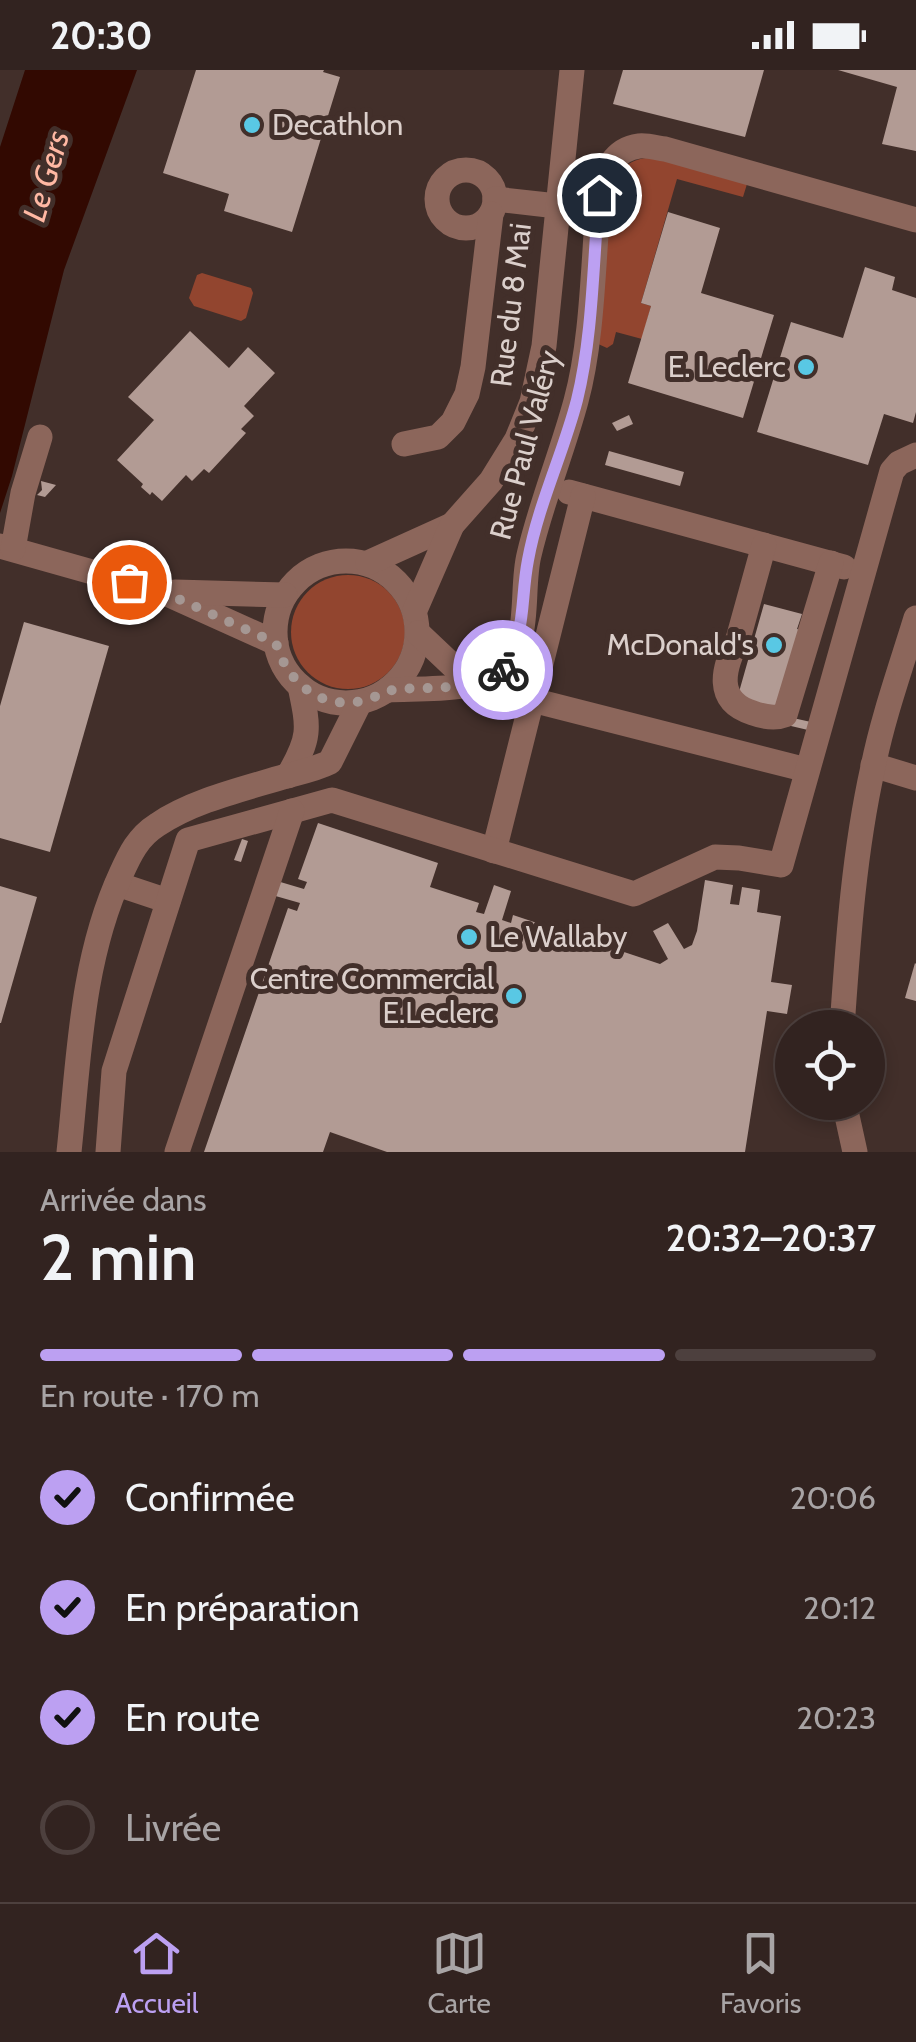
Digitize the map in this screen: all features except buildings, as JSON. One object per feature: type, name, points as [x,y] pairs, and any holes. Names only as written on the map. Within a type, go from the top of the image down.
[{"type":"street","name":"Rue du 8 Mai","points":[[416,622],[452,525],[491,481],[517,439],[532,402],[544,346],[572,70]]},
{"type":"street","name":"Rue Paul Valéry","points":[[473,684],[504,669],[517,646],[528,560],[577,399],[586,349],[599,195],[612,162],[623,151],[640,145],[664,149],[916,220]]},
{"type":"street","points":[[404,444],[438,437],[452,422],[467,394],[493,206],[557,206]]},
{"type":"street","points":[[40,437],[5,547],[163,592],[276,643]]},
{"type":"street","points":[[108,1152],[114,1071],[188,840],[332,800],[634,894],[715,858],[781,866],[892,471],[916,455]]},
{"type":"street","points":[[548,486],[863,572]]},
{"type":"street","points":[[494,850],[583,496]]},
{"type":"street","name":"Rue du 8 Mai","points":[[368,564],[452,525]]},
{"type":"street","points":[[764,545],[724,681],[735,705],[753,714],[775,718],[785,715],[831,563]]},
{"type":"street","points":[[473,684],[416,622],[404,590],[388,574],[368,564],[349,560],[312,569],[297,580],[278,610],[275,627],[280,659],[300,686],[318,697],[360,702],[388,690],[473,684],[808,770]]},
{"type":"street","points":[[163,592],[285,595]]},
{"type":"street","points":[[843,1010],[860,838],[873,765],[916,618]]},
{"type":"street","points":[[388,690],[404,674],[414,654],[416,622]]},
{"type":"street","points":[[288,776],[304,750],[308,724],[300,686]]},
{"type":"street","points":[[70,1152],[89,971],[116,884],[136,844],[158,824],[189,808],[330,762],[360,702]]},
{"type":"street","points":[[873,765],[916,778]]},
{"type":"street","points":[[177,1152],[292,812]]},
{"type":"street","points":[[116,884],[168,901]]},
{"type":"street","points":[[847,1120],[855,1152]]},
{"type":"shaded area","points":[[656,157],[747,184],[743,197],[677,179],[641,303],[651,306],[642,339],[616,332],[613,344],[607,348],[596,343],[612,184],[629,163]]},
{"type":"shaded area","points":[[202,273],[251,288],[246,318],[241,321],[194,306],[189,298],[197,275]]},
{"type":"shaded area","points":[[348,575],[380,584],[396,600],[405,632],[396,664],[380,680],[348,689],[316,680],[300,664],[291,632],[300,600],[316,584]]},
{"type":"water","name":"Le Gers","points":[[25,70],[137,70],[64,270],[0,513],[0,147]]},
{"type":"way so far","points":[[129,582],[163,592],[276,643],[288,674],[300,686],[318,697],[338,702],[360,702],[388,690],[473,684],[503,670]]},
{"type":"place","name":"Decathlon","points":[[252,125]]},
{"type":"place","name":"E. Leclerc","points":[[806,367]]},
{"type":"place","name":"McDonald's","points":[[774,645]]},
{"type":"place","name":"Le Wallaby","points":[[469,937]]},
{"type":"place","name":"Centre Commercial E.Leclerc","points":[[514,996]]},
{"type":"route","points":[[503,670],[517,646],[528,560],[577,399],[586,349],[599,195]]}]
